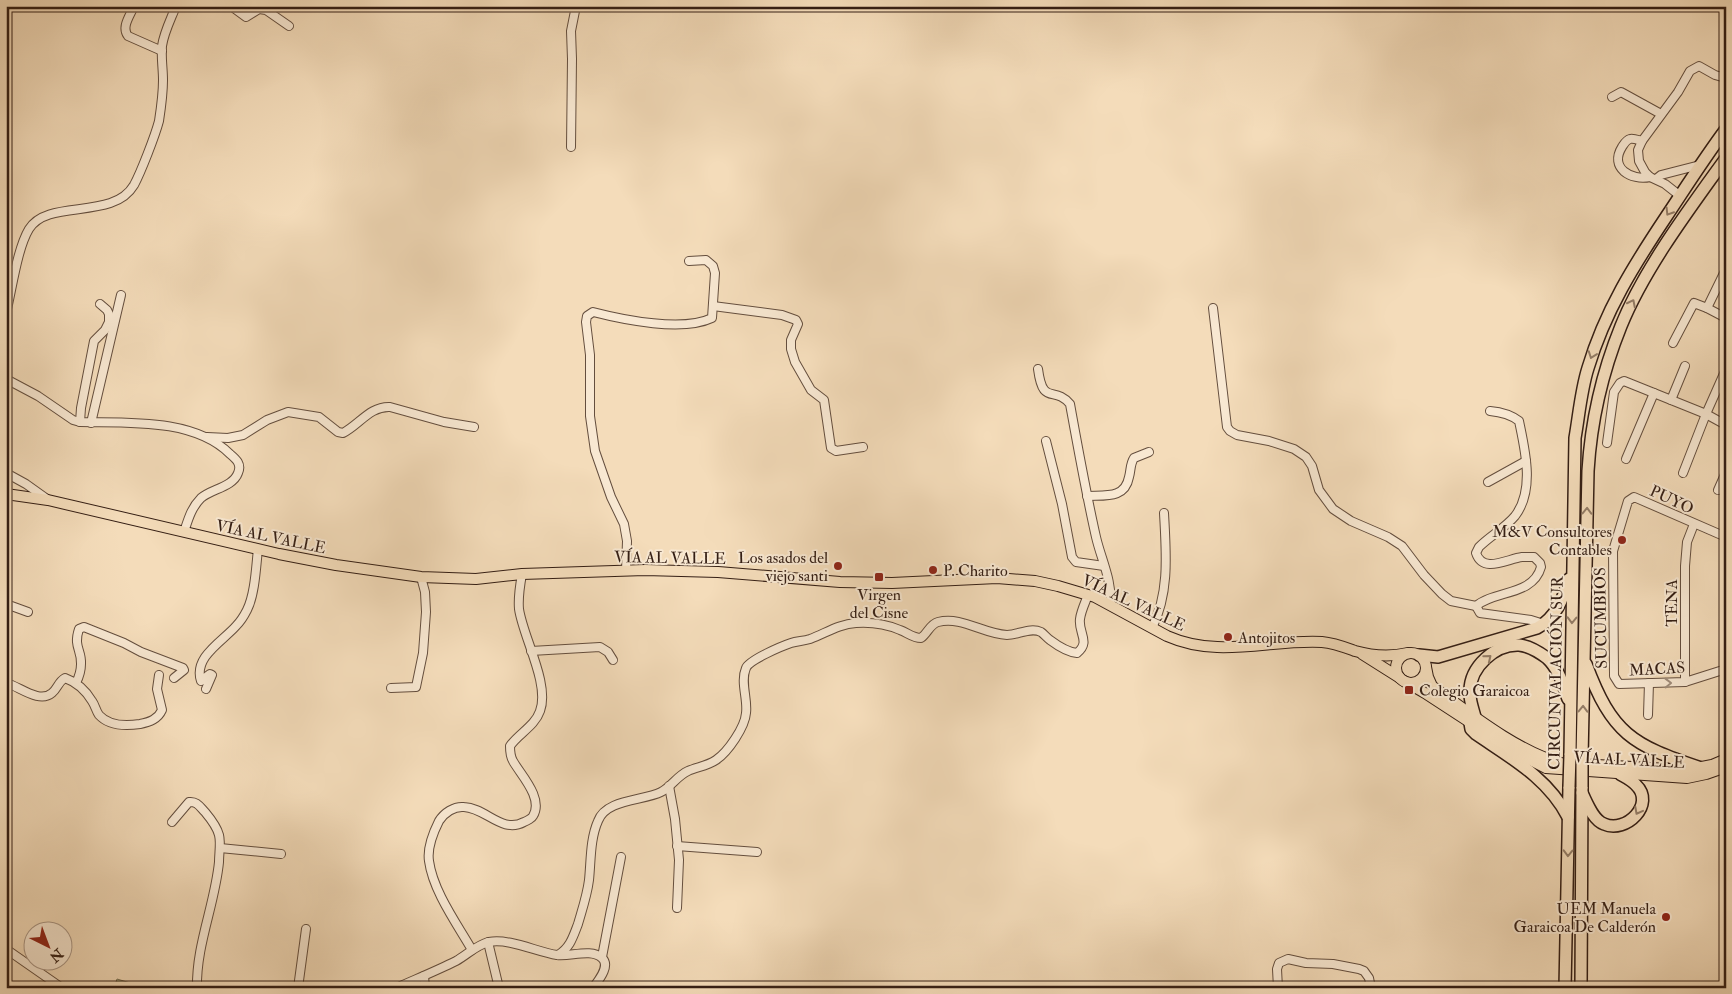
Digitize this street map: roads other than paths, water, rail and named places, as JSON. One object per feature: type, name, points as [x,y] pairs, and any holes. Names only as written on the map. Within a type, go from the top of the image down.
[{"type":"highway","name":"CIRCUNVALACIÓN SUR","points":[[1565,988],[1575,438],[1582,390],[1588,368],[1609,312],[1623,286],[1653,235],[1726,128]]},
{"type":"highway","name":"CIRCUNVALACIÓN SUR","points":[[1581,988],[1582,758],[1588,471],[1592,431],[1604,374],[1621,326],[1643,282],[1692,206],[1726,158]]},
{"type":"highway","points":[[1413,654],[1438,657],[1530,630],[1544,624],[1558,608],[1573,568]]},
{"type":"highway","points":[[1569,819],[1545,785],[1518,762],[1471,729],[1473,720],[1471,682],[1477,668],[1495,652],[1512,646],[1526,646],[1548,659],[1559,674],[1571,707]]},
{"type":"highway","points":[[1584,658],[1598,696],[1615,722],[1644,746],[1701,768]]},
{"type":"highway","points":[[1582,790],[1596,818],[1603,824],[1614,827],[1626,824],[1640,810],[1642,794],[1637,785],[1620,774]]},
{"type":"main road","name":"VÍA AL VALLE","points":[[6,494],[48,500],[258,549],[336,565],[421,578],[476,579],[522,574],[670,570],[892,583],[1014,579],[1058,586],[1088,595],[1177,640],[1222,648],[1308,642],[1337,645],[1357,651],[1425,693],[1529,751],[1560,763],[1686,770],[1701,768],[1726,759]]},
{"type":"main road","points":[[1357,651],[1382,656],[1413,654],[1424,660],[1426,667],[1424,676],[1413,682],[1402,679],[1397,671],[1397,663],[1401,657],[1413,654]]},
{"type":"main road","name":"VÍA AL VALLE","points":[[1426,667],[1432,686],[1517,753],[1546,768],[1687,778],[1726,767]]},
{"type":"street","points":[[134,6],[125,28],[126,33],[128,36],[162,51]]},
{"type":"street","points":[[6,313],[29,229],[36,221],[47,216],[119,200],[128,194],[134,184],[158,122],[163,83],[162,51],[166,31],[176,6]]},
{"type":"street","points":[[231,6],[246,17],[259,9],[266,10],[289,26]]},
{"type":"street","points":[[571,147],[571,31],[576,6]]},
{"type":"street","points":[[1680,196],[1653,178],[1639,161],[1637,156],[1638,150],[1642,141],[1690,71],[1699,66],[1715,75],[1722,76]]},
{"type":"street","points":[[1612,97],[1621,92],[1661,114]]},
{"type":"street","points":[[1642,141],[1631,139],[1626,141],[1617,157],[1618,162],[1626,173],[1632,177],[1653,178],[1700,165]]},
{"type":"street","points":[[1670,188],[1677,172]]},
{"type":"street","points":[[626,571],[627,541],[624,524],[611,497],[598,460],[591,425],[590,355],[587,316],[593,312],[637,321],[665,324],[705,322],[712,318],[715,273],[713,266],[706,260],[689,261]]},
{"type":"street","points":[[1707,308],[1726,269]]},
{"type":"street","points":[[91,422],[121,294]]},
{"type":"street","points":[[1673,343],[1694,303],[1726,318]]},
{"type":"street","points":[[80,422],[80,408],[94,341],[105,330],[109,322],[109,314],[100,304]]},
{"type":"street","points":[[713,306],[782,315],[796,320],[798,324],[791,340],[793,355],[795,362],[812,390],[824,400],[831,448],[836,451],[863,447]]},
{"type":"street","points":[[1213,308],[1227,427],[1230,431],[1245,437],[1269,441],[1294,449],[1306,458],[1312,466],[1319,490],[1333,509],[1351,521],[1388,537],[1402,546],[1433,586],[1451,601],[1476,606],[1480,612],[1531,620],[1544,624]]},
{"type":"street","points":[[1671,400],[1686,366]]},
{"type":"street","points":[[1038,369],[1043,389],[1049,394],[1064,398],[1070,404],[1087,496],[1111,595],[1110,605]]},
{"type":"street","points":[[1683,473],[1706,414],[1726,370]]},
{"type":"street","points":[[6,379],[38,396],[73,420],[80,422],[156,424],[182,429],[205,437],[226,450],[237,460],[240,467],[238,475],[229,483],[201,498],[191,511],[184,532]]},
{"type":"street","points":[[1607,443],[1614,392],[1620,383],[1624,381],[1706,414],[1726,425]]},
{"type":"street","points":[[1626,459],[1654,393]]},
{"type":"street","points":[[205,437],[228,438],[243,435],[268,420],[288,412],[319,417],[338,432],[343,433],[375,409],[383,406],[444,422],[474,427]]},
{"type":"street","points":[[1476,606],[1483,600],[1520,589],[1534,579],[1540,572],[1541,567],[1534,557],[1522,557],[1494,564],[1483,563],[1478,559],[1476,553],[1479,546],[1515,515],[1521,505],[1527,472],[1519,421],[1503,412],[1490,411]]},
{"type":"street","points":[[1046,441],[1062,504],[1072,558],[1076,562],[1104,566]]},
{"type":"street","points":[[1087,496],[1121,492],[1128,484],[1131,463],[1134,458],[1149,452]]},
{"type":"street","points":[[1488,482],[1526,461]]},
{"type":"street","points":[[1718,490],[1726,472]]},
{"type":"street","points":[[6,473],[26,484],[48,500]]},
{"type":"street","name":"PUYO","points":[[1634,497],[1726,537]]},
{"type":"street","name":"SUCUMBIOS","points":[[1619,684],[1614,676],[1613,550],[1628,501],[1634,497]]},
{"type":"street","points":[[1152,628],[1157,619],[1164,593],[1166,556],[1164,513]]},
{"type":"street","name":"TENA","points":[[1685,682],[1685,566],[1687,542],[1694,524]]},
{"type":"street","points":[[206,689],[212,675],[210,674],[201,681],[201,664],[207,655],[236,626],[248,607],[258,549]]},
{"type":"street","points":[[472,950],[444,902],[432,876],[428,860],[430,843],[441,818],[450,810],[462,807],[476,809],[496,821],[516,826],[533,816],[535,810],[533,793],[513,761],[510,746],[514,739],[531,724],[540,710],[542,698],[532,651],[519,610],[522,574]]},
{"type":"street","points":[[391,688],[416,687],[423,653],[426,612],[425,592],[421,578]]},
{"type":"street","points":[[558,955],[570,945],[585,904],[593,840],[598,819],[608,808],[661,792],[682,775],[714,761],[725,752],[744,723],[746,714],[744,686],[746,667],[751,662],[792,642],[807,640],[836,627],[853,623],[884,625],[901,630],[915,638],[921,638],[932,625],[938,622],[949,621],[968,624],[1006,635],[1031,630],[1041,632],[1069,652],[1077,654],[1083,649],[1084,644],[1080,618],[1088,595]]},
{"type":"street","points":[[6,604],[28,612]]},
{"type":"street","points":[[76,683],[80,675],[82,663],[76,644],[77,636],[79,629],[84,627],[124,643],[140,652],[183,668],[184,670],[174,678]]},
{"type":"street","points":[[532,651],[600,647],[608,652],[612,660]]},
{"type":"street","name":"MACAS","points":[[1619,684],[1685,682],[1726,669]]},
{"type":"street","points":[[6,683],[32,694],[46,696],[51,694],[61,680],[65,678],[76,683],[92,700],[99,714],[106,720],[127,725],[152,720],[160,715],[162,710],[156,689],[159,674]]},
{"type":"street","points":[[1648,715],[1649,683]]},
{"type":"street","points":[[669,786],[679,860],[677,908]]},
{"type":"street","points":[[172,822],[190,802],[196,802],[210,818],[219,834],[220,848],[217,877],[198,960],[197,988]]},
{"type":"street","points":[[678,846],[757,852]]},
{"type":"street","points":[[220,848],[281,854]]},
{"type":"street","points":[[602,958],[621,857]]},
{"type":"street","points":[[298,988],[306,929]]},
{"type":"street","points":[[488,942],[499,988]]},
{"type":"street","points":[[396,988],[459,960],[472,950],[488,942],[509,943],[558,955],[570,956],[591,953],[602,958],[605,962],[605,968],[593,988]]},
{"type":"street","points":[[6,949],[62,988]]},
{"type":"street","points":[[1278,988],[1277,969],[1279,963],[1288,959],[1359,968],[1369,978],[1372,988]]},
{"type":"street","points":[[424,976],[426,988]]},
{"type":"street","points":[[46,977],[50,988]]},
{"type":"place","name":"M&V Consultores Contables","points":[[1622,540]]},
{"type":"place","name":"Los asados del viejo santi","points":[[838,566]]},
{"type":"place","name":"P. Charito","points":[[933,570]]},
{"type":"place","name":"Virgen del Cisne","points":[[879,577]]},
{"type":"place","name":"Antojitos","points":[[1228,637]]},
{"type":"place","name":"Colegio Garaicoa","points":[[1409,690]]},
{"type":"place","name":"UEM Manuela Garaicoa De Calderón","points":[[1666,917]]}]
